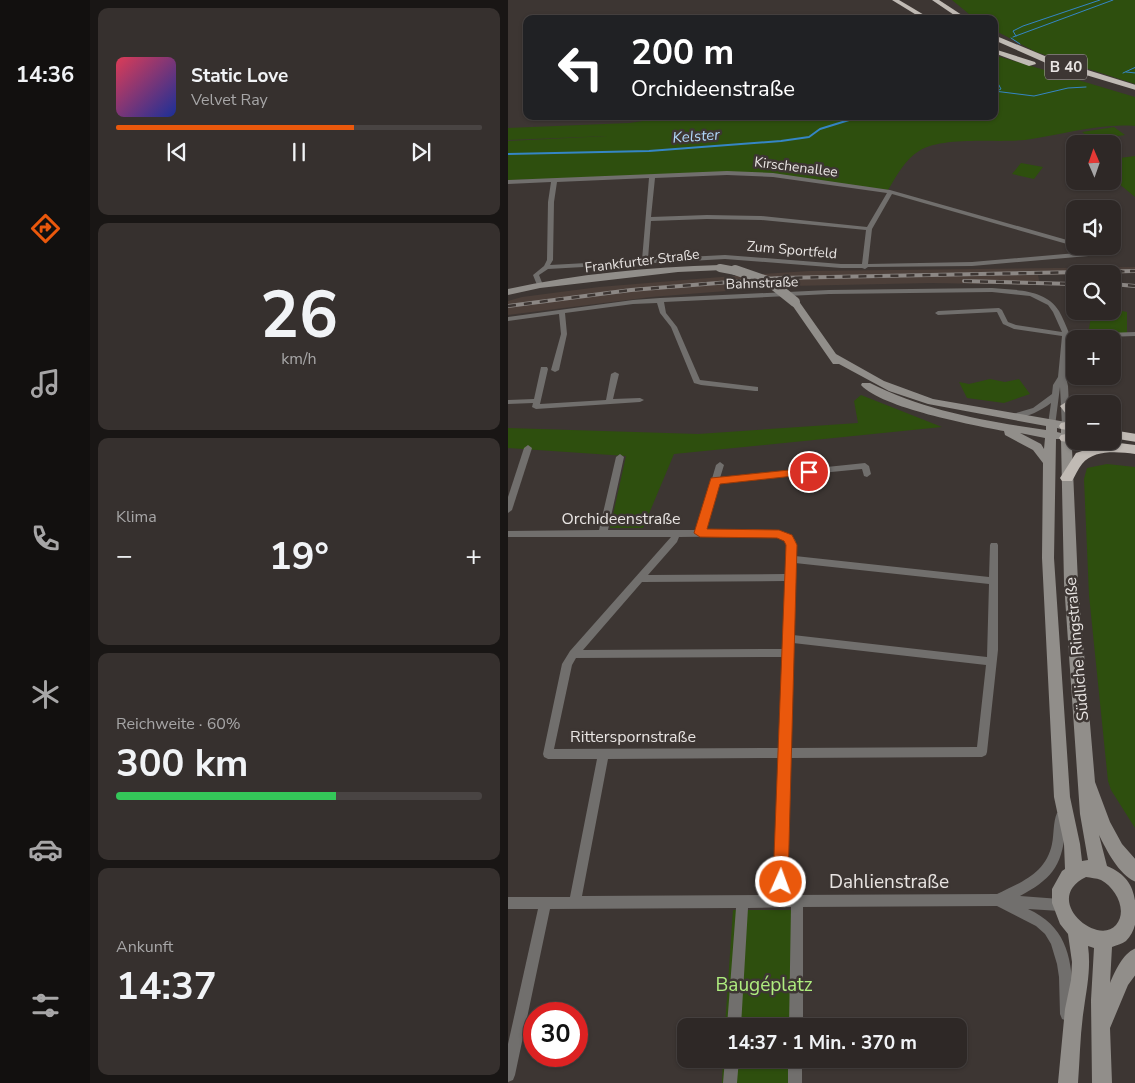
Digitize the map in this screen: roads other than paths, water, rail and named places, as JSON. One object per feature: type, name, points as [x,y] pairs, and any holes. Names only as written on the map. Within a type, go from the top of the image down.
[{"type":"highway","points":[[895,0],[921,15]]},
{"type":"highway","points":[[906,0],[923,15]]},
{"type":"highway","points":[[926,0],[934,8]]},
{"type":"highway","points":[[935,0],[960,15]]},
{"type":"highway","points":[[945,0],[953,10]]},
{"type":"highway","name":"B 40","points":[[998,39],[1049,61],[1136,88]]},
{"type":"highway","points":[[998,47],[1094,81]]},
{"type":"highway","name":"B 40","points":[[998,52],[1048,69],[1136,92]]},
{"type":"highway","points":[[1121,437],[1136,438]]},
{"type":"highway","points":[[1121,441],[1136,450]]},
{"type":"highway","points":[[1067,478],[1074,463],[1083,453],[1089,450]]},
{"type":"main road","name":"Frankfurter Straße","points":[[508,292],[540,286],[689,268],[720,268],[742,271],[760,277],[782,290],[795,302],[830,353]]},
{"type":"main road","points":[[830,353],[860,373],[912,397],[1012,417],[1066,432]]},
{"type":"main road","points":[[830,353],[855,379],[890,397],[931,411],[986,422],[1051,429]]},
{"type":"main road","points":[[986,422],[1030,442],[1037,447],[1049,463]]},
{"type":"main road","name":"Südliche Ringstraße","points":[[1051,429],[1048,558],[1062,797],[1072,844],[1074,871]]},
{"type":"main road","name":"Südliche Ringstraße","points":[[1069,450],[1067,478],[1071,583],[1087,778],[1087,809],[1092,847],[1100,871]]},
{"type":"main road","points":[[1087,778],[1103,826],[1116,850],[1136,874]]},
{"type":"main road","points":[[1086,868],[1100,871],[1114,878],[1123,888],[1131,910],[1130,920],[1125,930],[1114,938],[1103,940],[1087,937],[1076,931],[1066,919],[1060,905],[1060,892],[1064,881],[1074,871],[1086,868]]},
{"type":"main road","points":[[1068,1074],[1074,1009],[1080,980],[1080,947],[1076,931]]},
{"type":"main road","points":[[1102,1083],[1100,1030],[1103,940]]},
{"type":"main road","points":[[1100,1030],[1121,979],[1136,956]]},
{"type":"street","name":"Kirschenallee","points":[[508,182],[727,173],[766,174],[890,192],[1066,242]]},
{"type":"street","points":[[645,261],[652,176]]},
{"type":"street","points":[[540,286],[536,275],[546,267],[550,260],[551,202],[554,180]]},
{"type":"street","points":[[865,267],[869,229],[880,206],[890,192]]},
{"type":"street","points":[[649,219],[761,218],[869,229]]},
{"type":"street","points":[[1061,256],[1066,251]]},
{"type":"street","name":"Zum Sportfeld","points":[[546,267],[725,257],[865,267],[972,264],[1074,255]]},
{"type":"street","name":"Bahnstraße","points":[[508,319],[660,300],[829,292],[1018,291],[1032,294],[1050,304],[1056,311],[1066,334]]},
{"type":"street","points":[[660,300],[664,313],[674,327],[697,380],[702,384],[756,389]]},
{"type":"street","points":[[938,313],[999,310],[1009,326],[1066,334],[1062,377],[1066,395]]},
{"type":"street","points":[[555,370],[564,334],[562,311]]},
{"type":"street","points":[[1121,335],[1136,334]]},
{"type":"street","points":[[544,369],[536,407],[640,400]]},
{"type":"street","points":[[609,402],[615,374]]},
{"type":"street","points":[[1051,429],[1057,385],[1062,377]]},
{"type":"street","points":[[1012,417],[1028,414],[1038,409],[1056,395]]},
{"type":"street","points":[[508,402],[536,401]]},
{"type":"street","points":[[508,510],[528,448]]},
{"type":"street","points":[[603,534],[620,457]]},
{"type":"street","points":[[700,533],[720,465]]},
{"type":"street","points":[[715,481],[865,466],[867,474]]},
{"type":"street","name":"Ritterspornstraße","points":[[676,533],[674,540],[573,654],[567,664],[548,754],[982,752],[990,661]]},
{"type":"street","name":"Orchideenstraße","points":[[508,534],[779,534],[791,541],[780,902]]},
{"type":"street","points":[[788,638],[990,661],[993,650],[992,581],[994,545]]},
{"type":"street","points":[[791,559],[992,581]]},
{"type":"street","points":[[640,579],[790,578]]},
{"type":"street","points":[[573,654],[788,653]]},
{"type":"street","points":[[576,903],[603,754]]},
{"type":"street","name":"Südliche Ringstraße","points":[[997,900],[1037,881],[1049,868],[1056,855],[1060,841],[1062,797]]},
{"type":"street","points":[[997,900],[1042,923],[1054,936],[1061,956],[1066,981],[1068,1074]]},
{"type":"street","name":"Dahlienstraße","points":[[508,903],[997,900],[1060,905]]},
{"type":"street","points":[[735,1018],[742,902]]},
{"type":"street","points":[[796,1018],[797,902]]},
{"type":"street","points":[[508,1074],[545,903]]},
{"type":"street","points":[[730,1083],[731,1068]]},
{"type":"street","points":[[795,1068],[795,1083]]},
{"type":"waterway","name":"Kelster","points":[[1016,36],[1013,31],[1023,26],[1100,0]]},
{"type":"waterway","name":"Kelster","points":[[1016,36],[1113,0]]},
{"type":"waterway","name":"Kelster","points":[[1011,38],[1020,44]]},
{"type":"waterway","points":[[1123,73],[1136,67]]},
{"type":"waterway","points":[[1126,72],[1136,73]]},
{"type":"waterway","points":[[998,83],[1001,89],[999,90]]},
{"type":"waterway","points":[[998,92],[1034,96],[1068,88],[1086,87]]},
{"type":"waterway","name":"Kelster","points":[[508,154],[649,151],[781,141],[809,137],[820,129],[849,120]]},
{"type":"railway","points":[[1121,271],[1136,271],[1121,272]]},
{"type":"railway","points":[[508,306],[631,290],[779,278],[1066,272]]},
{"type":"railway","points":[[964,281],[1066,284]]},
{"type":"railway","points":[[1121,285],[1136,286]]},
{"type":"park label","name":"Baugéplatz","points":[[764,985]]}]
